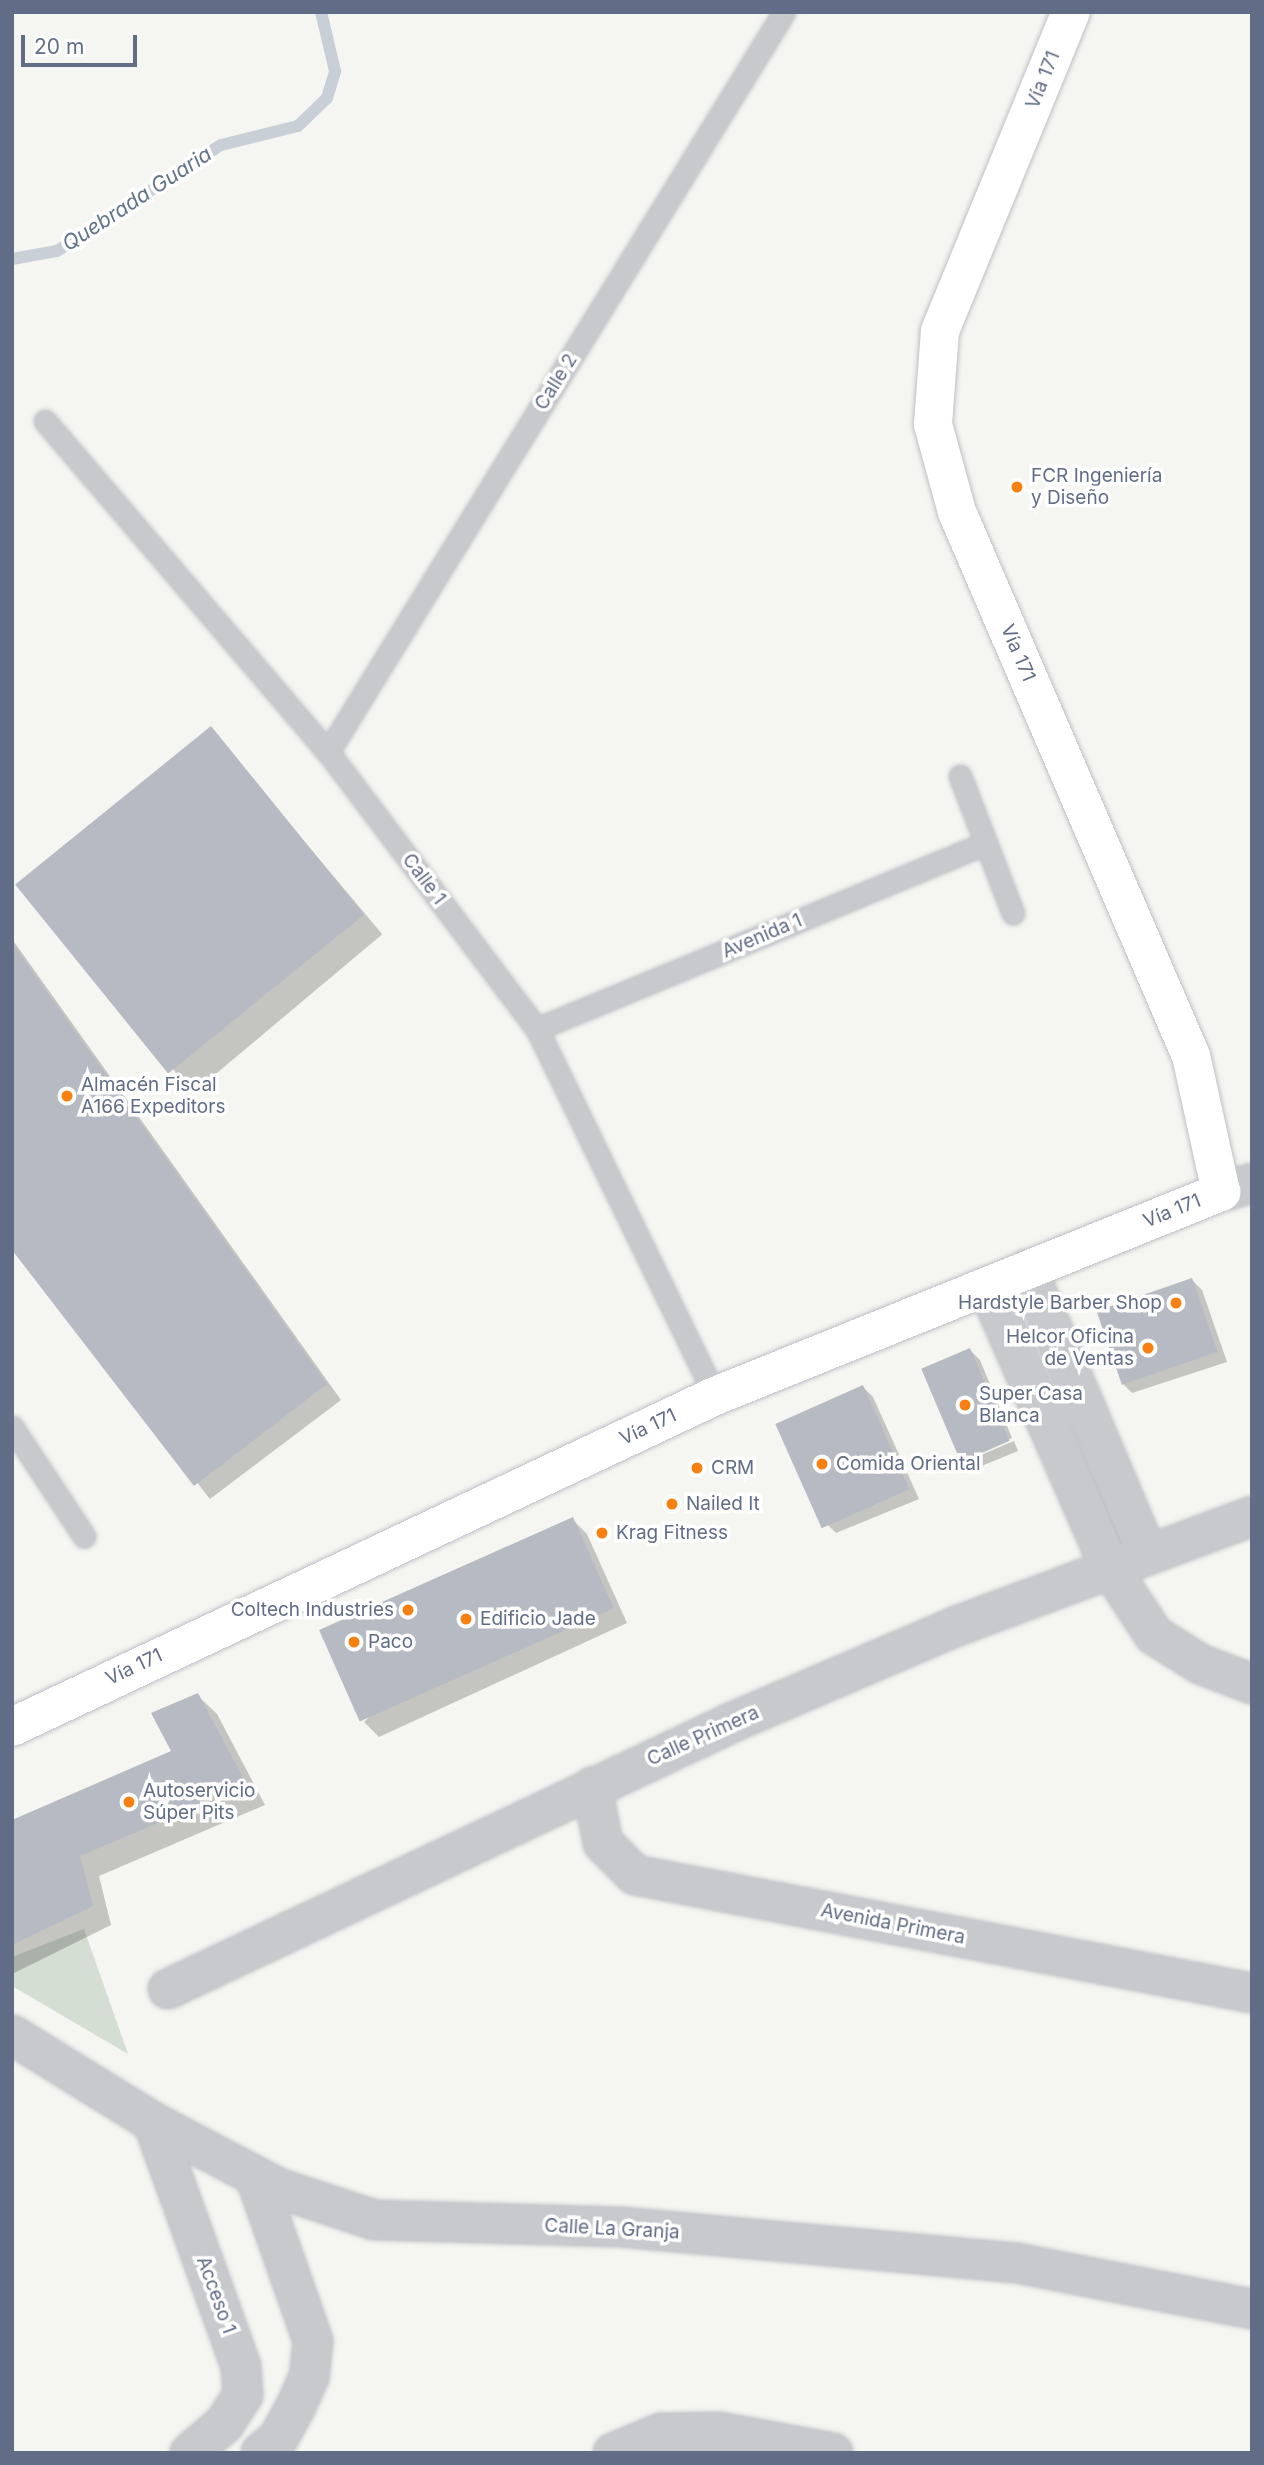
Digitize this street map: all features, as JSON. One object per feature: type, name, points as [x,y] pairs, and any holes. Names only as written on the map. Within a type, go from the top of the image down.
[{"type":"main road","name":"Vía 171","points":[[12,1727],[715,1396],[1236,1187],[1191,1056],[957,512],[933,424],[940,331],[1070,12]]},
{"type":"street","points":[[1027,1269],[1147,1553]]},
{"type":"street","points":[[988,1286],[1110,1568],[1154,1635],[1200,1664],[1252,1684]]},
{"type":"street","name":"Calle Primera","points":[[168,1989],[592,1787],[957,1626],[1252,1516]]},
{"type":"street","name":"Avenida Primera","points":[[592,1787],[603,1843],[635,1875],[1252,1993]]},
{"type":"street","name":"Calle La Granja","points":[[12,2035],[153,2122],[255,2176],[374,2220],[621,2227],[1017,2263],[1252,2309]]},
{"type":"street","name":"Acceso 1","points":[[153,2122],[242,2366],[243,2395],[224,2424],[190,2453]]},
{"type":"street","points":[[255,2176],[313,2341],[309,2377],[295,2409],[278,2439],[261,2453]]},
{"type":"street","points":[[613,2453],[660,2433],[719,2432],[833,2453]]},
{"type":"lane","name":"Calle 2","points":[[328,752],[784,12]]},
{"type":"lane","name":"Calle 1","points":[[45,421],[328,752],[537,1029],[715,1396]]},
{"type":"lane","points":[[960,776],[1013,913]]},
{"type":"lane","name":"Avenida 1","points":[[537,1029],[986,843]]},
{"type":"lane","points":[[12,1427],[84,1536]]},
{"type":"shaded area","points":[[84,1929],[128,2054],[12,1986],[12,1957]]},
{"type":"building","points":[[211,726],[364,915],[168,1073],[15,885]]},
{"type":"building","name":"Almacén Fiscal A166 Expeditors","points":[[12,943],[327,1384],[194,1486],[12,1250]]},
{"type":"building","points":[[1192,1278],[1217,1352],[1122,1385],[1097,1311]]},
{"type":"building","name":"Super Casa Blanca","points":[[970,1348],[1009,1441],[961,1462],[921,1369]]},
{"type":"building","points":[[863,1385],[909,1489],[822,1528],[775,1424]]},
{"type":"building","name":"Edificio Jade","points":[[573,1517],[614,1608],[360,1721],[319,1630]]},
{"type":"building","name":"Autoservicio Súper Pits","points":[[198,1693],[247,1785],[80,1856],[93,1906],[12,1945],[12,1820],[171,1751],[151,1713]]},
{"type":"waterway","name":"Quebrada Guaria","points":[[12,259],[57,251],[221,145],[298,126],[327,98],[335,71],[321,12]]},
{"type":"place","name":"FCR Ingeniería y Diseño","points":[[1017,487]]},
{"type":"place","name":"Almacén Fiscal A166 Expeditors","points":[[67,1096]]},
{"type":"place","name":"Hardstyle Barber Shop","points":[[1176,1303]]},
{"type":"place","name":"Helcor Oficina de Ventas","points":[[1148,1348]]},
{"type":"place","name":"Super Casa Blanca","points":[[965,1405]]},
{"type":"place","name":"Comida Oriental","points":[[822,1464]]},
{"type":"place","name":"CRM","points":[[697,1468]]},
{"type":"place","name":"Nailed It","points":[[672,1504]]},
{"type":"place","name":"Krag Fitness","points":[[602,1533]]},
{"type":"place","name":"Coltech Industries","points":[[408,1610]]},
{"type":"place","name":"Edificio Jade","points":[[466,1619]]},
{"type":"place","name":"Paco","points":[[354,1642]]},
{"type":"place","name":"Autoservicio Súper Pits","points":[[129,1802]]}]
